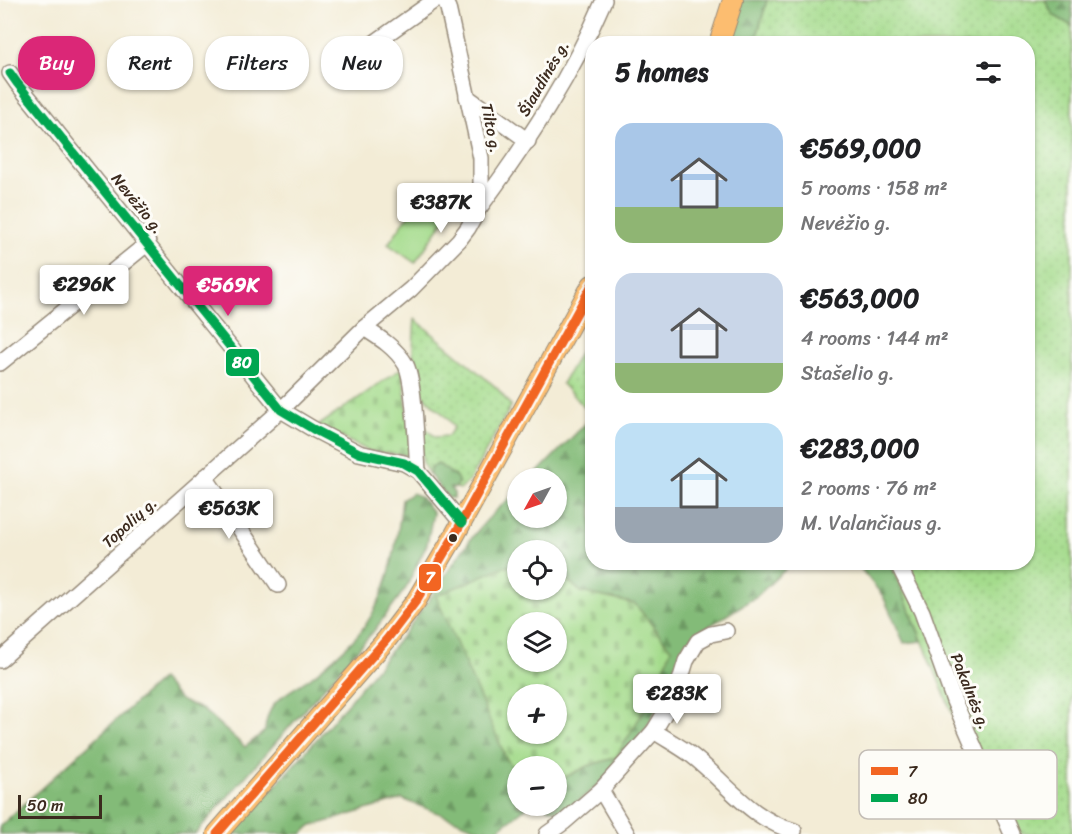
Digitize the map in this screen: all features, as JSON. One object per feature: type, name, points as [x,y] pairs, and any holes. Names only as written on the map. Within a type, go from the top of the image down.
[{"type":"main road","points":[[722,36],[733,0]]},
{"type":"main road","points":[[217,834],[404,619],[462,523],[585,298]]},
{"type":"street","points":[[383,36],[435,0]]},
{"type":"street","name":"Tilto g.","points":[[281,410],[364,328],[411,289],[451,248],[468,228],[477,212],[481,193],[481,158],[448,8],[444,0]]},
{"type":"street","name":"Šiaudinės g.","points":[[589,36],[604,0]]},
{"type":"street","name":"Šiaudinės g.","points":[[477,212],[528,141],[585,43]]},
{"type":"street","name":"Nevėžio g.","points":[[10,72],[281,410],[359,453],[404,463],[418,471],[462,523]]},
{"type":"street","name":"Šiaudinės g.","points":[[467,96],[528,141]]},
{"type":"street","points":[[0,363],[148,243]]},
{"type":"street","points":[[364,328],[391,346],[407,367],[411,386],[418,471]]},
{"type":"street","name":"Topolių g.","points":[[0,660],[281,410]]},
{"type":"street","points":[[205,477],[278,585]]},
{"type":"street","name":"Pakalnės g.","points":[[901,570],[922,612],[954,701],[975,750]]},
{"type":"street","points":[[547,834],[601,790],[654,731],[676,694],[686,661],[698,641],[711,634],[726,632]]},
{"type":"street","points":[[654,731],[690,755],[756,813],[775,825],[794,831]]},
{"type":"street","points":[[601,790],[627,834]]},
{"type":"street","name":"Pakalnės g.","points":[[1005,819],[1012,834]]},
{"type":"green space","points":[[741,0],[767,0],[757,36],[730,36]]},
{"type":"green space","points":[[767,0],[1045,0],[1053,15],[1072,26],[1072,834],[1005,834],[998,819],[1057,819],[1057,750],[968,750],[893,570],[1035,570],[1035,36],[757,36]]},
{"type":"green space","points":[[1045,0],[1072,0],[1072,26],[1053,15]]},
{"type":"green space","points":[[423,195],[449,213],[415,263],[388,244]]},
{"type":"green space","points":[[415,319],[497,388],[511,406],[469,481],[461,489],[456,488],[458,481],[456,477],[438,464],[429,474],[423,464],[418,421],[435,437],[448,436],[454,427],[426,398],[418,386],[413,358]]},
{"type":"green space","points":[[585,343],[585,408],[562,384]]},
{"type":"green space","points":[[402,368],[413,456],[369,451],[318,426]]},
{"type":"green space","points":[[585,424],[585,570],[785,570],[757,596],[692,637],[646,729],[603,781],[567,811],[567,776],[588,766],[616,757],[635,604],[581,592],[567,580],[567,540],[507,540],[507,567],[503,567],[507,816],[515,816],[492,834],[402,799],[309,827],[302,834],[232,834],[369,677],[425,606],[472,537],[507,501],[507,528],[567,528],[567,468],[542,468]]},
{"type":"green space","points":[[438,464],[458,481],[456,488],[450,488],[454,493],[454,498],[448,498],[429,474],[431,468]]},
{"type":"green space","points":[[412,493],[421,497],[433,513],[427,544],[406,588],[373,632],[195,834],[0,834],[0,826],[161,679],[180,700],[203,710],[245,747],[265,731],[274,704],[337,656],[357,636],[371,617],[379,602],[390,569],[402,500]]},
{"type":"green space","points":[[507,567],[507,600],[567,600],[567,580],[581,592],[635,604],[671,649],[658,687],[616,757],[588,766],[567,776],[567,756],[507,756],[507,759],[436,596]]},
{"type":"green space","points":[[862,570],[893,570],[922,641],[904,643],[883,596]]},
{"type":"transit line","name":"80","points":[[10,73],[281,410],[359,453],[404,463],[418,471],[462,523]]},
{"type":"transit line","name":"7","points":[[217,834],[387,639],[416,601],[585,298]]}]
